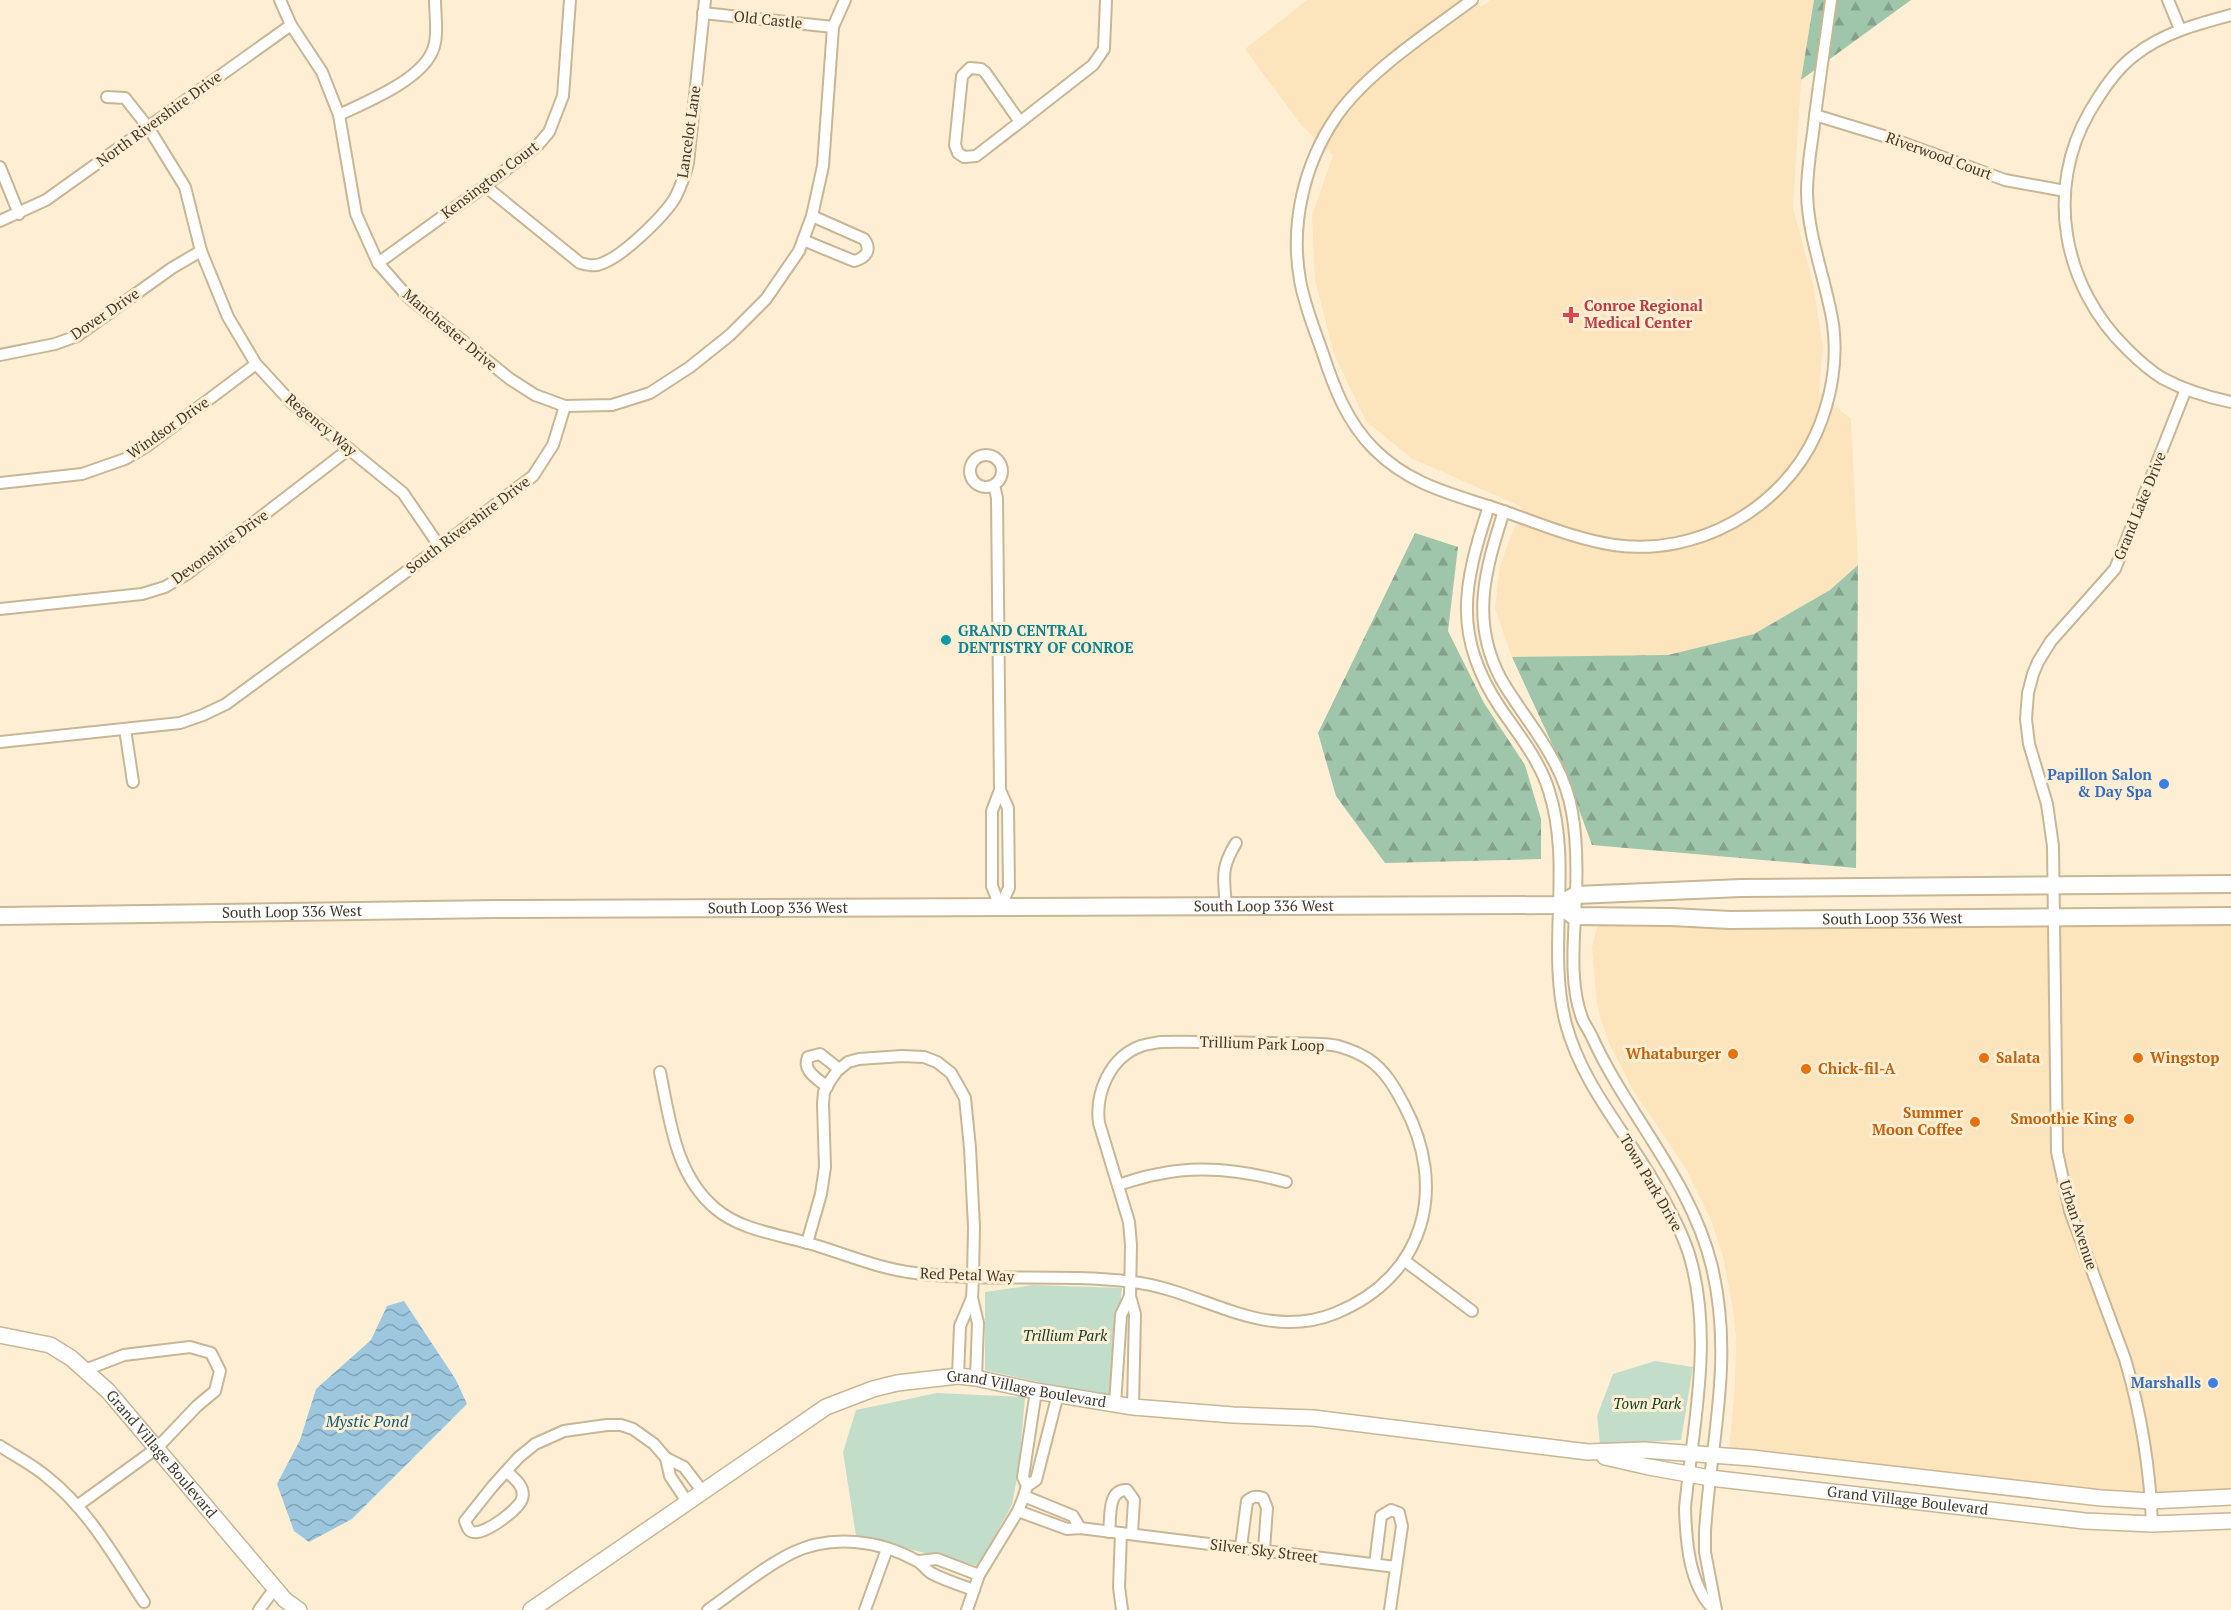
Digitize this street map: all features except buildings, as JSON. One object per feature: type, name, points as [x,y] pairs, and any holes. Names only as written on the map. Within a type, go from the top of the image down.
[{"type":"main road","name":"South Loop 336 West","points":[[0,916],[485,909],[1558,905],[1576,895],[1741,888],[2231,884]]},
{"type":"main road","points":[[1558,905],[1574,916]]},
{"type":"main road","name":"South Loop 336 West","points":[[1574,916],[1730,920],[2231,916]]},
{"type":"street","points":[[280,0],[291,25]]},
{"type":"street","points":[[339,115],[393,90],[419,69],[432,52],[435,33],[435,0]]},
{"type":"street","name":"Kensington Court","points":[[378,263],[485,186],[538,145],[549,132],[563,96],[570,0]]},
{"type":"street","name":"Lancelot Lane","points":[[485,186],[580,263],[590,266],[610,260],[652,227],[674,200],[688,163],[705,0]]},
{"type":"street","points":[[565,406],[612,405],[650,393],[670,381],[730,335],[766,299],[799,251],[812,216],[823,166],[833,27],[845,0]]},
{"type":"street","points":[[1020,122],[985,72],[975,68],[965,71],[962,76],[955,145],[958,153],[964,157],[976,156],[1020,122],[1093,64],[1104,49],[1106,0]]},
{"type":"street","points":[[1472,0],[1402,52],[1352,97],[1336,117],[1311,164],[1305,182],[1297,232],[1300,282],[1335,391],[1345,410],[1359,432],[1375,450],[1410,478],[1449,494],[1586,539],[1610,544],[1644,546],[1675,543],[1699,537],[1751,512],[1774,493],[1795,470],[1817,432],[1828,403],[1834,356],[1833,323],[1813,243],[1809,216],[1809,162],[1831,0]]},
{"type":"street","points":[[2168,0],[2180,29]]},
{"type":"street","name":"Old Castle","points":[[704,13],[833,27]]},
{"type":"street","points":[[2231,15],[2180,29],[2150,43],[2132,56],[2113,76],[2084,121],[2076,141],[2069,163],[2064,212],[2067,240],[2078,279],[2104,324],[2139,362],[2162,377],[2186,389],[2231,402]]},
{"type":"street","name":"Manchester Drive","points":[[291,25],[322,72],[339,115],[356,214],[378,263],[408,297],[510,379],[535,395],[565,406]]},
{"type":"street","name":"North Rivershire Drive","points":[[0,221],[46,200],[291,25]]},
{"type":"street","name":"Regency Way","points":[[107,98],[125,98],[148,126],[185,187],[201,251],[228,317],[256,364],[291,402],[403,493],[440,547]]},
{"type":"street","name":"Riverwood Court","points":[[1815,115],[1887,137],[2005,180],[2065,190]]},
{"type":"street","points":[[0,167],[19,214]]},
{"type":"street","points":[[803,240],[854,261],[865,256],[867,252],[867,244],[864,240],[812,216]]},
{"type":"street","name":"Dover Drive","points":[[0,355],[55,344],[77,336],[172,268],[201,251]]},
{"type":"street","name":"Windsor Drive","points":[[0,483],[82,474],[125,459],[147,446],[256,364]]},
{"type":"street","name":"Grand Lake Drive","points":[[2052,918],[2051,825],[2029,744],[2026,719],[2030,684],[2038,662],[2051,640],[2104,584],[2115,569],[2186,389]]},
{"type":"street","name":"South Rivershire Drive","points":[[0,742],[180,723],[203,716],[226,704],[533,476],[553,445],[565,406]]},
{"type":"street","name":"Devonshire Drive","points":[[0,609],[142,594],[165,587],[187,574],[349,449]]},
{"type":"street","points":[[994,485],[997,498],[1000,790],[992,811],[992,886],[1000,907]]},
{"type":"street","name":"Town Park Drive","points":[[1489,506],[1468,577],[1466,614],[1469,635],[1479,671],[1490,692],[1537,763],[1549,789],[1557,821],[1560,985],[1570,1036],[1589,1080],[1606,1110],[1640,1157],[1657,1186],[1682,1235],[1693,1270],[1700,1321],[1701,1362],[1685,1508],[1689,1552],[1694,1574],[1708,1604],[1715,1610]]},
{"type":"street","name":"Town Park Drive","points":[[1504,512],[1484,578],[1485,632],[1492,658],[1502,681],[1551,755],[1560,772],[1572,810],[1576,846],[1575,979],[1582,1018],[1619,1090],[1678,1180],[1705,1239],[1717,1293],[1723,1352],[1722,1379],[1706,1511],[1705,1552],[1715,1610]]},
{"type":"street","points":[[125,729],[133,782]]},
{"type":"street","points":[[1537,763],[1551,755]]},
{"type":"street","points":[[1000,790],[1008,808],[1009,888],[1000,907]]},
{"type":"street","points":[[1226,906],[1223,870],[1236,843]]},
{"type":"street","name":"Urban Avenue","points":[[2052,918],[2057,1152],[2070,1210],[2132,1384],[2143,1434],[2152,1524]]},
{"type":"street","name":"Trillium Park Loop","points":[[1130,1281],[1147,1284],[1260,1320],[1301,1322],[1334,1314],[1380,1285],[1405,1261],[1420,1227],[1427,1189],[1423,1149],[1416,1129],[1394,1086],[1381,1069],[1369,1059],[1336,1046],[1170,1042],[1141,1046],[1116,1063],[1098,1098],[1097,1111],[1129,1222],[1130,1281],[1135,1314],[1133,1407]]},
{"type":"street","points":[[827,1087],[807,1070],[805,1064],[808,1057],[820,1054],[838,1070]]},
{"type":"street","points":[[807,1243],[821,1194],[825,1167],[823,1104],[827,1087],[838,1070],[848,1062],[859,1059],[902,1056],[924,1057],[937,1062],[951,1073],[964,1098],[970,1148],[974,1227],[972,1298],[978,1323],[976,1378]]},
{"type":"street","name":"Red Petal Way","points":[[660,1072],[679,1159],[699,1192],[716,1210],[734,1221],[877,1265],[913,1273],[973,1278],[1130,1281]]},
{"type":"street","points":[[1118,1185],[1160,1173],[1188,1170],[1265,1176],[1286,1182]]},
{"type":"street","points":[[1405,1261],[1472,1311]]},
{"type":"street","name":"Trillium Park Loop","points":[[1115,1404],[1121,1315],[1131,1296]]},
{"type":"street","points":[[958,1376],[960,1326],[972,1298]]},
{"type":"street","name":"Grand Village Boulevard","points":[[0,1335],[50,1345],[71,1358],[108,1391],[285,1600],[299,1610]]},
{"type":"street","points":[[77,1506],[157,1448],[197,1406],[215,1391],[220,1371],[211,1353],[190,1347],[124,1354],[85,1370]]},
{"type":"street","name":"Grand Village Boulevard","points":[[531,1610],[826,1407],[881,1387],[958,1376],[1133,1407],[1313,1418],[1588,1452],[1649,1467],[1710,1478],[2016,1514],[2085,1521],[2152,1524],[2231,1521]]},
{"type":"street","points":[[1025,1491],[1023,1477],[1036,1390]]},
{"type":"street","points":[[967,1610],[980,1575],[1018,1511],[1025,1491],[1036,1480],[1058,1394]]},
{"type":"street","points":[[507,1472],[517,1480],[522,1491],[522,1500],[516,1508],[491,1527],[481,1532],[472,1532],[465,1521],[507,1472],[535,1444],[564,1431],[607,1425],[621,1425],[633,1429],[654,1444],[666,1458],[684,1467],[702,1492]]},
{"type":"street","points":[[0,1446],[47,1476],[77,1506],[101,1536],[144,1602]]},
{"type":"street","name":"Grand Village Boulevard","points":[[1588,1452],[1644,1450],[1752,1458],[2101,1498],[2151,1501],[2231,1497]]},
{"type":"street","points":[[666,1458],[669,1476],[688,1503]]},
{"type":"street","points":[[1868,1496],[1871,1473]]},
{"type":"street","points":[[1109,1532],[1113,1496],[1127,1490],[1134,1500],[1119,1587],[1122,1610]]},
{"type":"street","points":[[2016,1514],[2019,1490]]},
{"type":"street","points":[[1025,1491],[1073,1516],[1080,1528]]},
{"type":"street","points":[[1241,1547],[1247,1501],[1254,1496],[1263,1498],[1267,1508],[1264,1550]]},
{"type":"street","points":[[1376,1564],[1382,1516],[1391,1510],[1400,1513],[1402,1526],[1390,1610]]},
{"type":"street","name":"Silver Sky Street","points":[[1018,1511],[1066,1529],[1080,1528],[1396,1567]]},
{"type":"street","points":[[708,1610],[776,1561],[795,1551],[816,1545],[856,1541],[919,1561],[938,1559],[980,1575]]},
{"type":"street","points":[[865,1610],[887,1549]]},
{"type":"street","points":[[919,1561],[929,1572],[974,1590]]},
{"type":"street","points":[[259,1610],[275,1588]]},
{"type":"shaded area","name":"Conroe Regional Medical Center","points":[[1307,0],[1476,0],[1481,7],[1491,0],[1814,0],[1801,80],[1793,207],[1813,284],[1823,347],[1819,392],[1851,419],[1858,565],[1830,590],[1754,634],[1668,655],[1512,657],[1495,609],[1500,565],[1522,507],[1411,458],[1366,421],[1334,354],[1315,280],[1312,216],[1333,155],[1302,126],[1245,49]]},
{"type":"shaded area","points":[[2231,924],[2231,1493],[2130,1497],[1729,1451],[1735,1387],[1736,1336],[1723,1256],[1711,1220],[1685,1167],[1633,1090],[1609,1043],[1599,1013],[1596,995],[1592,947],[1597,926]]},
{"type":"green space","points":[[1814,0],[1911,0],[1801,80]]},
{"type":"green space","points":[[1415,533],[1458,547],[1448,631],[1484,703],[1525,765],[1541,819],[1541,859],[1385,863],[1336,796],[1318,733]]},
{"type":"green space","points":[[1858,565],[1856,868],[1592,845],[1565,772],[1512,657],[1668,655],[1754,634],[1830,590]]},
{"type":"green space","name":"Trillium Park","points":[[1033,1285],[1122,1288],[1110,1398],[985,1370],[985,1292]]},
{"type":"green space","name":"Town Park","points":[[1655,1361],[1693,1367],[1681,1440],[1600,1444],[1597,1416],[1613,1374]]},
{"type":"green space","points":[[937,1393],[1025,1397],[1019,1466],[1012,1505],[978,1566],[856,1536],[843,1452],[856,1410]]},
{"type":"water","name":"Mystic Pond","points":[[404,1301],[456,1380],[467,1404],[352,1519],[309,1542],[294,1531],[277,1484],[300,1440],[316,1389],[371,1340],[387,1306]]},
{"type":"place","name":"Conroe Regional Medical Center","points":[[1571,315]]},
{"type":"place","name":"GRAND CENTRAL DENTISTRY OF CONROE","points":[[946,640]]},
{"type":"place","name":"Papillon Salon & Day Spa","points":[[2164,784]]},
{"type":"place","name":"Whataburger","points":[[1733,1054]]},
{"type":"place","name":"Salata","points":[[1984,1058]]},
{"type":"place","name":"Wingstop","points":[[2138,1058]]},
{"type":"place","name":"Chick-fil-A","points":[[1806,1069]]},
{"type":"place","name":"Smoothie King","points":[[2129,1119]]},
{"type":"place","name":"Summer Moon Coffee","points":[[1975,1122]]},
{"type":"place","name":"Marshalls","points":[[2213,1383]]}]
